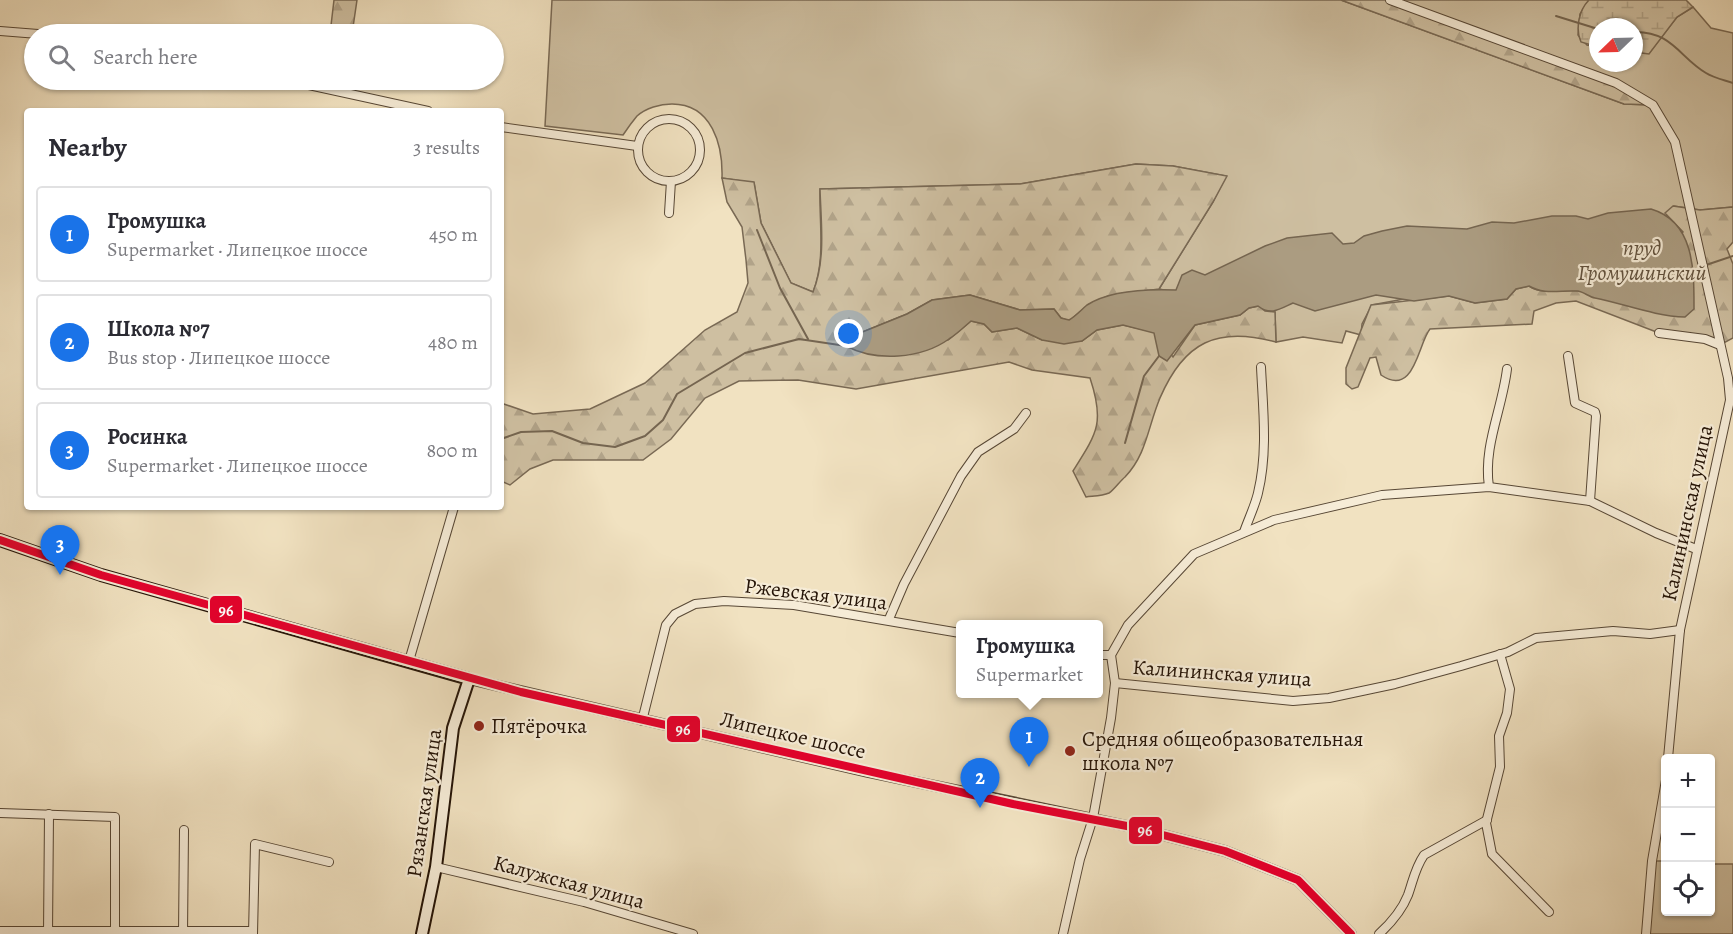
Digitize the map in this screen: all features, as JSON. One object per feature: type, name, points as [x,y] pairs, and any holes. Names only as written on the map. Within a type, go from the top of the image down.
[{"type":"main road","name":"Липецкое шоссе","points":[[0,540],[100,575],[469,679]]},
{"type":"main road","name":"Рязанская улица","points":[[422,934],[436,867],[453,728],[469,679]]},
{"type":"street","name":"Калининская улица","points":[[1390,0],[1616,84],[1653,105],[1676,142],[1730,400],[1680,630],[1668,754]]},
{"type":"street","points":[[0,31],[24,33]]},
{"type":"street","points":[[332,90],[414,108]]},
{"type":"street","points":[[675,119],[690,127],[699,142],[698,160],[688,174],[671,181],[660,180],[646,172],[640,163],[637,146],[644,130],[658,120],[675,119]]},
{"type":"street","points":[[504,127],[637,146]]},
{"type":"street","points":[[669,213],[671,181]]},
{"type":"street","points":[[1659,333],[1705,339],[1720,345]]},
{"type":"street","points":[[1568,356],[1575,403],[1595,412],[1596,416],[1590,501]]},
{"type":"street","points":[[1244,532],[1258,493],[1263,458],[1261,367]]},
{"type":"street","points":[[1489,487],[1486,469],[1489,449],[1507,369]]},
{"type":"street","points":[[889,619],[904,584],[961,476],[978,452],[1014,429],[1026,413]]},
{"type":"street","points":[[1063,934],[1080,859],[1093,818],[1115,683],[1112,655],[1128,625],[1194,554],[1274,520],[1382,495],[1489,487],[1590,501],[1656,533],[1696,549]]},
{"type":"street","points":[[409,662],[453,510]]},
{"type":"street","name":"Ржевская улица","points":[[642,721],[666,625],[675,614],[695,604],[724,602],[794,605],[889,619],[956,632]]},
{"type":"street","name":"Калининская улица","points":[[1115,683],[1293,701],[1329,698],[1395,684],[1500,654],[1536,638],[1680,630]]},
{"type":"street","points":[[1500,654],[1510,689],[1507,713],[1499,736],[1500,767],[1487,820],[1492,854],[1550,912]]},
{"type":"street","points":[[1103,655],[1112,655]]},
{"type":"street","name":"Липецкое шоссе","points":[[469,679],[642,721],[1012,804],[1093,818],[1225,851],[1298,880],[1351,934]]},
{"type":"street","points":[[1646,934],[1652,861],[1661,805]]},
{"type":"street","points":[[0,813],[115,817],[115,933]]},
{"type":"street","points":[[48,933],[49,814]]},
{"type":"street","points":[[1379,934],[1391,923],[1407,898],[1418,863],[1424,855],[1487,820]]},
{"type":"street","points":[[183,933],[184,830]]},
{"type":"street","points":[[0,931],[48,933],[253,932],[255,844],[329,862]]},
{"type":"street","name":"Калужская улица","points":[[436,867],[584,902],[693,934]]},
{"type":"green space","points":[[334,0],[357,0],[353,24],[331,24]]},
{"type":"green space","points":[[552,0],[1341,0],[1624,104],[1651,105],[1390,0],[1589,0],[1580,14],[1578,35],[1589,45],[1589,72],[1643,72],[1643,53],[1649,53],[1677,17],[1693,7],[1711,28],[1733,33],[1733,207],[1700,210],[1674,206],[1607,299],[1404,299],[1372,305],[1362,324],[1361,335],[1346,331],[1342,343],[1303,337],[1276,342],[1275,312],[1159,289],[1213,202],[1226,176],[1173,166],[1136,164],[1020,184],[820,189],[821,254],[813,292],[791,283],[761,223],[754,183],[722,178],[717,140],[706,119],[697,111],[686,106],[672,104],[653,107],[637,116],[623,135],[545,126]]},
{"type":"green space","points":[[1341,0],[1390,0],[1616,83],[1653,105],[1624,104]]},
{"type":"green space","points":[[1589,0],[1686,0],[1693,7],[1677,17],[1649,54],[1643,53],[1643,18],[1589,18],[1589,44],[1581,42],[1578,31],[1583,9]]},
{"type":"green space","points":[[1136,164],[1173,166],[1227,176],[1159,289],[1108,296],[1088,305],[1069,321],[1061,318],[1054,309],[1020,310],[970,295],[932,300],[907,314],[850,337],[948,340],[971,321],[984,324],[992,332],[1017,328],[1042,340],[1082,341],[1097,330],[1123,325],[1154,332],[1173,357],[1195,325],[1240,315],[1249,308],[1259,306],[1265,311],[1275,312],[1276,342],[1236,336],[1220,338],[1192,351],[1180,363],[1160,398],[1138,459],[1109,493],[1086,497],[1073,471],[1093,437],[1098,417],[1095,393],[1090,378],[1032,370],[1009,362],[856,389],[798,380],[739,381],[705,398],[671,439],[643,460],[553,460],[530,469],[510,485],[504,482],[504,404],[533,414],[590,409],[645,383],[705,330],[737,312],[748,283],[746,260],[742,227],[727,202],[722,178],[754,182],[761,223],[791,283],[813,292],[821,254],[820,189],[1020,184]]},
{"type":"green space","points":[[1673,206],[1700,210],[1733,207],[1733,242],[1727,249],[1733,264],[1733,338],[1720,345],[1659,333],[1576,301],[1556,303],[1534,311],[1532,324],[1430,329],[1414,366],[1401,379],[1392,380],[1381,375],[1376,357],[1370,358],[1358,387],[1352,389],[1346,384],[1346,368],[1371,305],[1449,296],[1475,303],[1507,299],[1516,289],[1529,286],[1541,291],[1580,291],[1607,299],[1683,232],[1665,213]]},
{"type":"green space","points":[[1652,861],[1661,861],[1661,916],[1715,916],[1715,864],[1733,864],[1733,934],[1646,934]]},
{"type":"water","name":"пруд Громушинский","points":[[1651,209],[1665,215],[1676,225],[1684,236],[1689,250],[1692,264],[1694,309],[1685,317],[1651,312],[1578,291],[1546,291],[1529,286],[1516,289],[1507,299],[1475,303],[1449,296],[1414,301],[1376,295],[1315,311],[1293,303],[1271,311],[1258,306],[1249,308],[1240,315],[1195,325],[1167,361],[1159,356],[1154,333],[1123,325],[1097,330],[1082,341],[1064,344],[1042,340],[1017,328],[992,332],[984,324],[971,321],[938,346],[912,354],[884,356],[846,346],[850,337],[907,314],[932,300],[970,295],[1020,310],[1054,309],[1061,318],[1069,320],[1087,305],[1107,296],[1142,290],[1176,290],[1182,275],[1192,270],[1205,275],[1287,238],[1332,233],[1343,244],[1354,243],[1364,236],[1407,226],[1467,229],[1492,222],[1514,223],[1552,216],[1576,216],[1588,219],[1608,213]]},
{"type":"waterway","points":[[1556,16],[1589,26]]},
{"type":"waterway","points":[[1643,33],[1667,41],[1706,73],[1733,83]]},
{"type":"waterway","points":[[757,230],[780,288],[808,339]]},
{"type":"waterway","points":[[1706,265],[1733,256]]},
{"type":"waterway","points":[[504,438],[521,432],[552,431],[583,443],[615,447],[645,436],[663,420],[677,394],[745,353],[799,339],[846,346]]},
{"type":"waterway","points":[[1125,443],[1144,376],[1159,356]]},
{"type":"transit line","name":"96","points":[[0,540],[101,575],[521,692],[1013,804],[1132,827],[1225,851],[1298,880],[1351,934]]},
{"type":"place","name":"Росинка","points":[[60,575]]},
{"type":"place","name":"Пятёрочка","points":[[479,726]]},
{"type":"place","name":"Средняя общеобразовательная школа №7","points":[[1070,751]]},
{"type":"place","name":"Громушка","points":[[1029,767]]},
{"type":"place","name":"Школа №7","points":[[980,808]]}]
